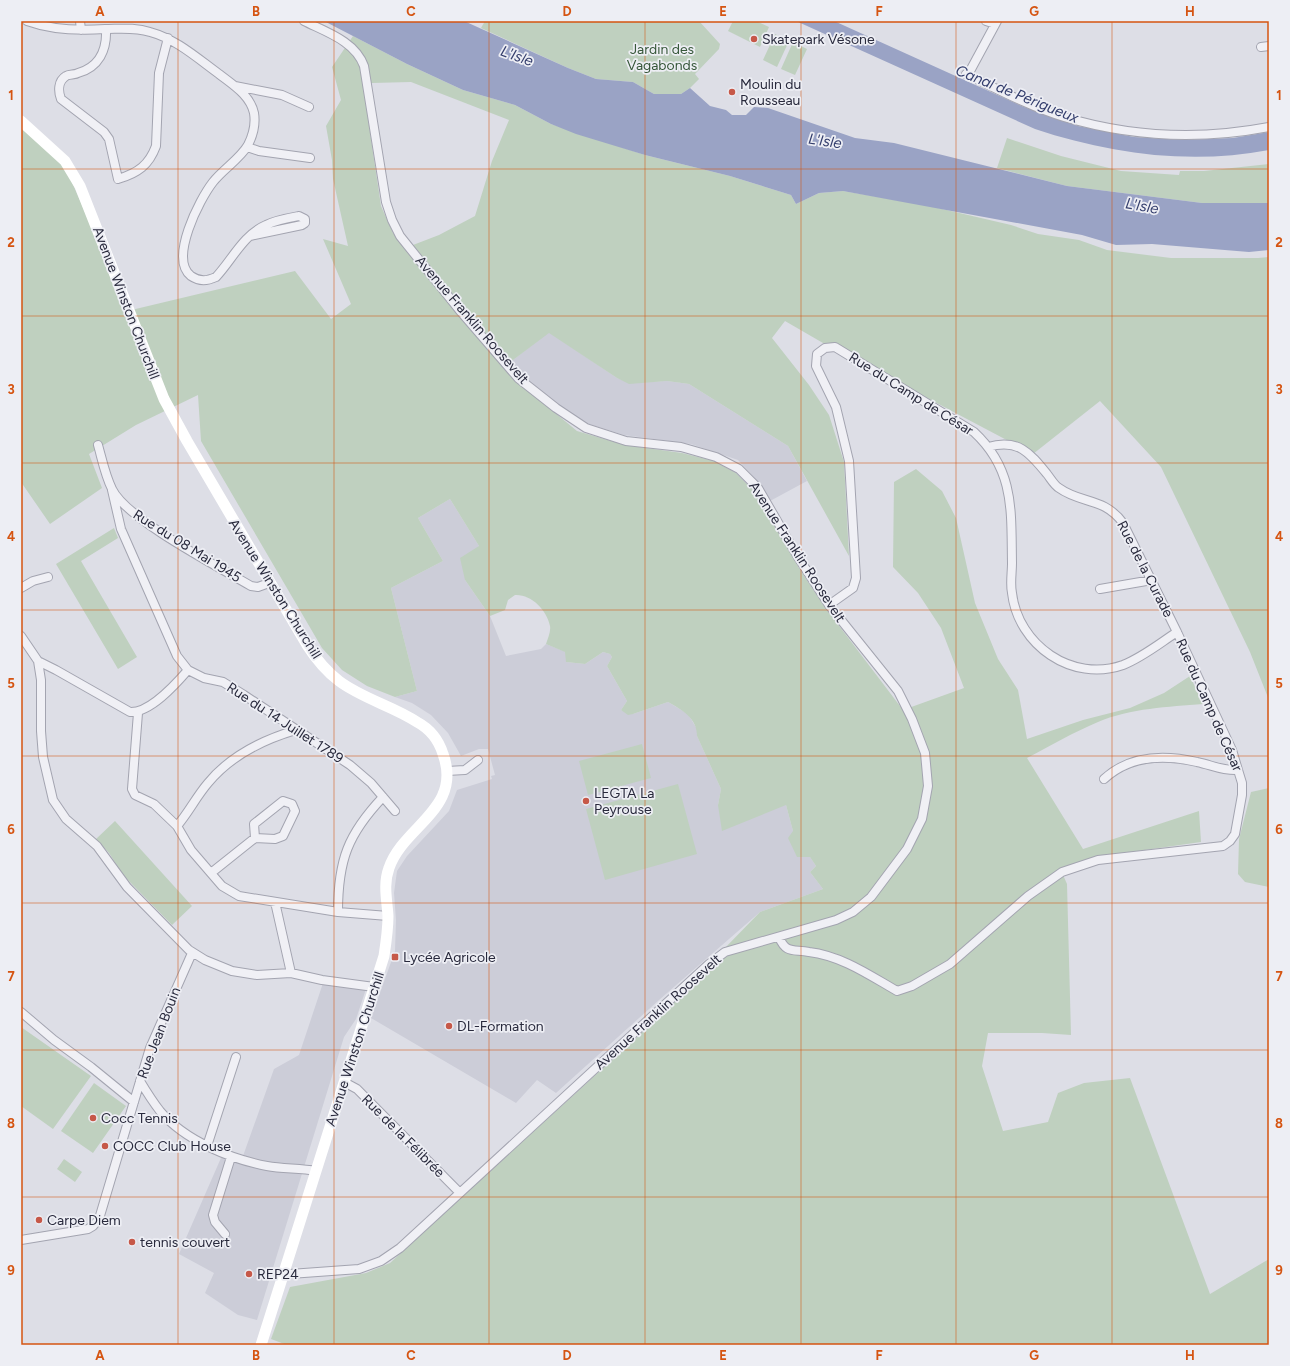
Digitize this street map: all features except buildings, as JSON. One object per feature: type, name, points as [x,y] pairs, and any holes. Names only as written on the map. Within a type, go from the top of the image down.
[{"type":"main road","name":"Avenue Winston Churchill","points":[[21,121],[65,161],[80,186],[164,399],[307,645],[327,670],[340,682],[359,694],[406,715],[430,732],[442,749],[447,771],[445,789],[437,806],[391,861],[385,884],[388,916],[384,956],[261,1345]]},
{"type":"street","points":[[27,21],[45,28],[81,30],[106,30],[121,28],[148,31],[168,38],[235,86],[247,98],[254,112],[254,132],[247,147],[212,183],[192,219],[183,258],[186,269],[195,279],[204,281],[216,277],[238,248],[250,236],[260,228],[272,222],[299,216],[304,219],[305,223],[302,226],[250,236]]},
{"type":"street","points":[[80,21],[81,30]]},
{"type":"street","name":"Avenue Franklin Roosevelt","points":[[284,1272],[290,1274],[359,1269],[381,1261],[400,1248],[709,964],[724,952],[836,920],[853,912],[871,897],[907,849],[922,819],[928,786],[925,753],[912,719],[898,691],[829,605],[798,557],[758,488],[739,469],[716,457],[681,448],[626,441],[586,428],[556,408],[518,378],[442,288],[400,236],[392,220],[386,202],[364,66],[361,57],[352,47],[341,40],[304,21]]},
{"type":"street","points":[[986,21],[996,23],[970,71],[966,74],[1062,117],[1128,131],[1178,136],[1230,133],[1269,127]]},
{"type":"street","points":[[106,30],[104,48],[100,59],[93,66],[80,73],[66,76],[60,82],[58,91],[61,99],[104,132],[112,148],[118,179],[140,170],[150,160],[156,146],[159,73],[168,38]]},
{"type":"street","points":[[235,86],[282,95],[309,107]]},
{"type":"street","points":[[247,147],[258,151],[310,158]]},
{"type":"street","name":"Rue du Camp de César","points":[[779,936],[783,946],[789,950],[810,952],[847,962],[897,991],[912,986],[950,964],[1028,896],[1062,872],[1098,860],[1223,846],[1230,841],[1235,834],[1242,795],[1242,784],[1232,750],[1177,632],[1138,658],[1122,665],[1106,668],[1083,669],[1065,664],[1049,655],[1037,645],[1026,633],[1018,616],[1012,593],[1011,504],[1007,485],[1001,468],[988,447],[974,432],[835,347],[825,348],[818,354],[816,366],[836,407],[849,461],[856,578],[852,588],[829,605]]},
{"type":"street","name":"Rue de la Curade","points":[[988,447],[1006,443],[1017,446],[1031,454],[1059,489],[1107,507],[1115,513],[1123,523],[1177,632]]},
{"type":"street","name":"Rue du 08 Mai 1945","points":[[98,445],[112,490],[127,509],[146,523],[251,586],[258,587],[270,583]]},
{"type":"street","name":"Rue du 14 Juillet 1789","points":[[112,490],[121,529],[177,656],[188,670],[204,678],[223,682],[364,775],[395,810]]},
{"type":"street","points":[[21,588],[33,581],[48,577]]},
{"type":"street","points":[[1100,589],[1152,580]]},
{"type":"street","points":[[21,636],[38,661],[41,680],[40,731],[43,758],[53,800],[66,819],[97,846],[127,887],[192,953],[232,971],[258,975],[291,973],[322,980],[374,987]]},
{"type":"street","points":[[38,661],[116,706],[130,712],[138,713],[152,705],[188,670]]},
{"type":"street","points":[[138,713],[132,789],[135,795],[154,804],[177,826],[191,850],[222,886],[239,896],[338,912],[388,916]]},
{"type":"street","points":[[177,826],[201,791],[223,767],[258,743],[296,730]]},
{"type":"street","points":[[1104,779],[1123,764],[1160,757],[1198,762],[1226,771],[1238,770]]},
{"type":"street","points":[[447,771],[468,769],[478,760]]},
{"type":"street","points":[[338,912],[344,856],[352,836],[364,816],[383,797]]},
{"type":"street","points":[[212,874],[255,838],[275,839],[284,836],[295,812],[292,804],[283,801],[254,824],[255,838]]},
{"type":"street","points":[[275,902],[291,973]]},
{"type":"street","name":"Rue Jean Bouin","points":[[21,1240],[88,1229],[99,1219],[150,1048],[192,953]]},
{"type":"street","points":[[21,1012],[54,1040],[91,1067],[134,1102]]},
{"type":"street","points":[[207,1146],[236,1057]]},
{"type":"street","points":[[140,1081],[160,1111],[172,1123],[207,1146],[231,1157],[268,1167],[316,1171]]},
{"type":"street","name":"Rue de la Félibrée","points":[[344,1082],[357,1089],[460,1193]]},
{"type":"street","points":[[225,1234],[215,1222],[213,1215],[231,1157]]},
{"type":"shaded area","points":[[549,332],[617,378],[629,383],[667,381],[689,384],[788,446],[807,481],[770,501],[754,477],[738,460],[691,444],[624,435],[586,423],[551,401],[523,378],[509,363]]},
{"type":"shaded area","name":"LEGTA La Peyrouse","points":[[450,499],[479,546],[465,580],[490,616],[506,656],[541,649],[546,644],[566,652],[566,662],[585,664],[603,652],[610,654],[612,657],[607,666],[627,701],[621,710],[633,714],[668,702],[688,714],[697,729],[697,736],[721,789],[718,805],[786,805],[793,831],[816,866],[810,872],[823,889],[760,912],[659,1000],[556,1093],[537,1080],[516,1103],[371,1018],[395,951],[396,920],[394,893],[397,871],[407,856],[449,811],[457,790],[492,779],[491,776],[495,775],[488,749],[479,749],[461,756],[448,733],[431,715],[412,703],[395,697],[417,691],[391,588],[443,561],[418,518]]},
{"type":"shaded area","points":[[323,983],[366,989],[356,1019],[344,1037],[257,1320],[238,1315],[205,1293],[214,1273],[179,1254],[224,1151],[243,1156],[274,1069],[299,1055]]},
{"type":"green space","name":"Jardin des Vagabonds","points":[[485,21],[699,21],[720,44],[719,49],[695,74],[699,79],[690,88],[681,94],[654,94],[633,82],[596,79],[568,68],[481,28]]},
{"type":"green space","name":"Skatepark Vésone","points":[[733,21],[756,21],[769,27],[760,47],[728,31]]},
{"type":"green space","points":[[775,34],[789,41],[777,67],[763,60]]},
{"type":"green space","points":[[353,36],[407,64],[463,90],[515,105],[551,124],[645,155],[730,176],[791,195],[796,204],[819,193],[843,191],[925,205],[1011,225],[1038,234],[1079,240],[1107,250],[1171,258],[1269,257],[1269,700],[1250,652],[1161,467],[1100,401],[1033,454],[823,343],[785,321],[772,338],[809,385],[829,415],[844,462],[849,556],[788,446],[689,384],[667,381],[629,384],[617,378],[549,333],[509,363],[413,245],[439,235],[475,216],[492,161],[509,120],[411,82],[372,83],[363,85],[381,206],[393,233],[513,378],[577,431],[625,445],[682,453],[714,461],[736,473],[755,492],[799,568],[824,606],[903,710],[964,688],[941,628],[918,593],[893,567],[894,482],[916,469],[942,491],[956,518],[975,603],[998,659],[1018,690],[1027,739],[1083,720],[1130,708],[1164,693],[1190,676],[1203,704],[1163,707],[1111,717],[1080,730],[1027,758],[1083,849],[1199,811],[1201,842],[1096,857],[1060,868],[1067,884],[1071,1035],[1042,1033],[988,1033],[982,1066],[1003,1131],[1048,1122],[1058,1093],[1084,1083],[1130,1078],[1210,1294],[1269,1259],[1269,1345],[287,1345],[271,1339],[290,1287],[366,1273],[390,1263],[649,1026],[760,912],[823,889],[810,872],[816,866],[810,857],[797,857],[788,838],[793,831],[786,805],[722,831],[718,805],[721,789],[697,736],[692,719],[688,715],[668,702],[628,715],[621,710],[627,701],[607,666],[612,657],[610,654],[603,652],[585,664],[566,662],[565,652],[546,644],[550,626],[546,614],[537,604],[527,597],[515,595],[508,600],[505,610],[490,616],[465,580],[460,558],[479,546],[450,499],[418,518],[443,561],[391,588],[417,691],[395,697],[367,686],[342,670],[322,648],[201,441],[198,395],[136,425],[89,454],[102,488],[50,524],[21,482],[21,127],[54,155],[68,173],[94,233],[123,312],[295,271],[331,319],[351,304],[323,239],[348,246],[333,179],[332,160],[326,126],[341,100],[332,67]]},
{"type":"green space","points":[[793,42],[807,49],[795,75],[781,69]]},
{"type":"green space","points":[[1007,138],[1061,156],[1121,171],[1179,175],[1180,171],[1204,171],[1269,164],[1269,203],[1202,203],[1067,186],[997,168]]},
{"type":"green space","points":[[114,528],[118,538],[81,561],[137,657],[118,669],[56,564]]},
{"type":"green space","points":[[642,744],[651,778],[588,795],[579,761]]},
{"type":"green space","points":[[678,784],[697,854],[605,880],[586,809]]},
{"type":"green space","points":[[1269,788],[1269,887],[1245,882],[1238,874],[1239,839],[1251,792]]},
{"type":"green space","points":[[115,821],[192,906],[172,925],[123,875],[109,853],[96,839]]},
{"type":"green space","points":[[21,1027],[91,1076],[53,1129],[21,1106]]},
{"type":"green space","points":[[94,1083],[126,1106],[93,1153],[61,1131]]},
{"type":"green space","points":[[64,1159],[82,1172],[75,1182],[57,1169]]},
{"type":"water","name":"L'Isle","points":[[324,21],[464,21],[596,79],[633,82],[654,94],[681,94],[690,88],[710,106],[726,110],[732,115],[746,115],[754,107],[768,108],[855,138],[894,143],[1067,186],[1202,203],[1269,203],[1269,250],[1249,252],[1152,244],[1116,245],[1082,235],[843,191],[819,193],[796,204],[791,195],[730,176],[645,155],[576,134],[551,124],[515,105],[463,90],[407,64]]},
{"type":"water","points":[[796,21],[834,21],[1024,107],[1078,126],[1134,137],[1183,140],[1233,138],[1269,132],[1269,150],[1210,157],[1180,157],[1121,151],[1063,138],[1035,129]]},
{"type":"place","name":"Skatepark Vésone","points":[[754,39]]},
{"type":"place","name":"Moulin du Rousseau","points":[[732,92]]},
{"type":"place","name":"LEGTA La Peyrouse","points":[[586,801]]},
{"type":"place","name":"Lycée Agricole","points":[[395,957]]},
{"type":"place","name":"DL-Formation","points":[[449,1026]]},
{"type":"place","name":"Cocc Tennis","points":[[93,1118]]},
{"type":"place","name":"COCC Club House","points":[[105,1146]]},
{"type":"place","name":"Carpe Diem","points":[[39,1220]]},
{"type":"place","name":"tennis couvert","points":[[132,1242]]},
{"type":"place","name":"REP24","points":[[249,1274]]},
{"type":"water label","name":"Canal de Périgueux","points":[[1017,94]]}]
